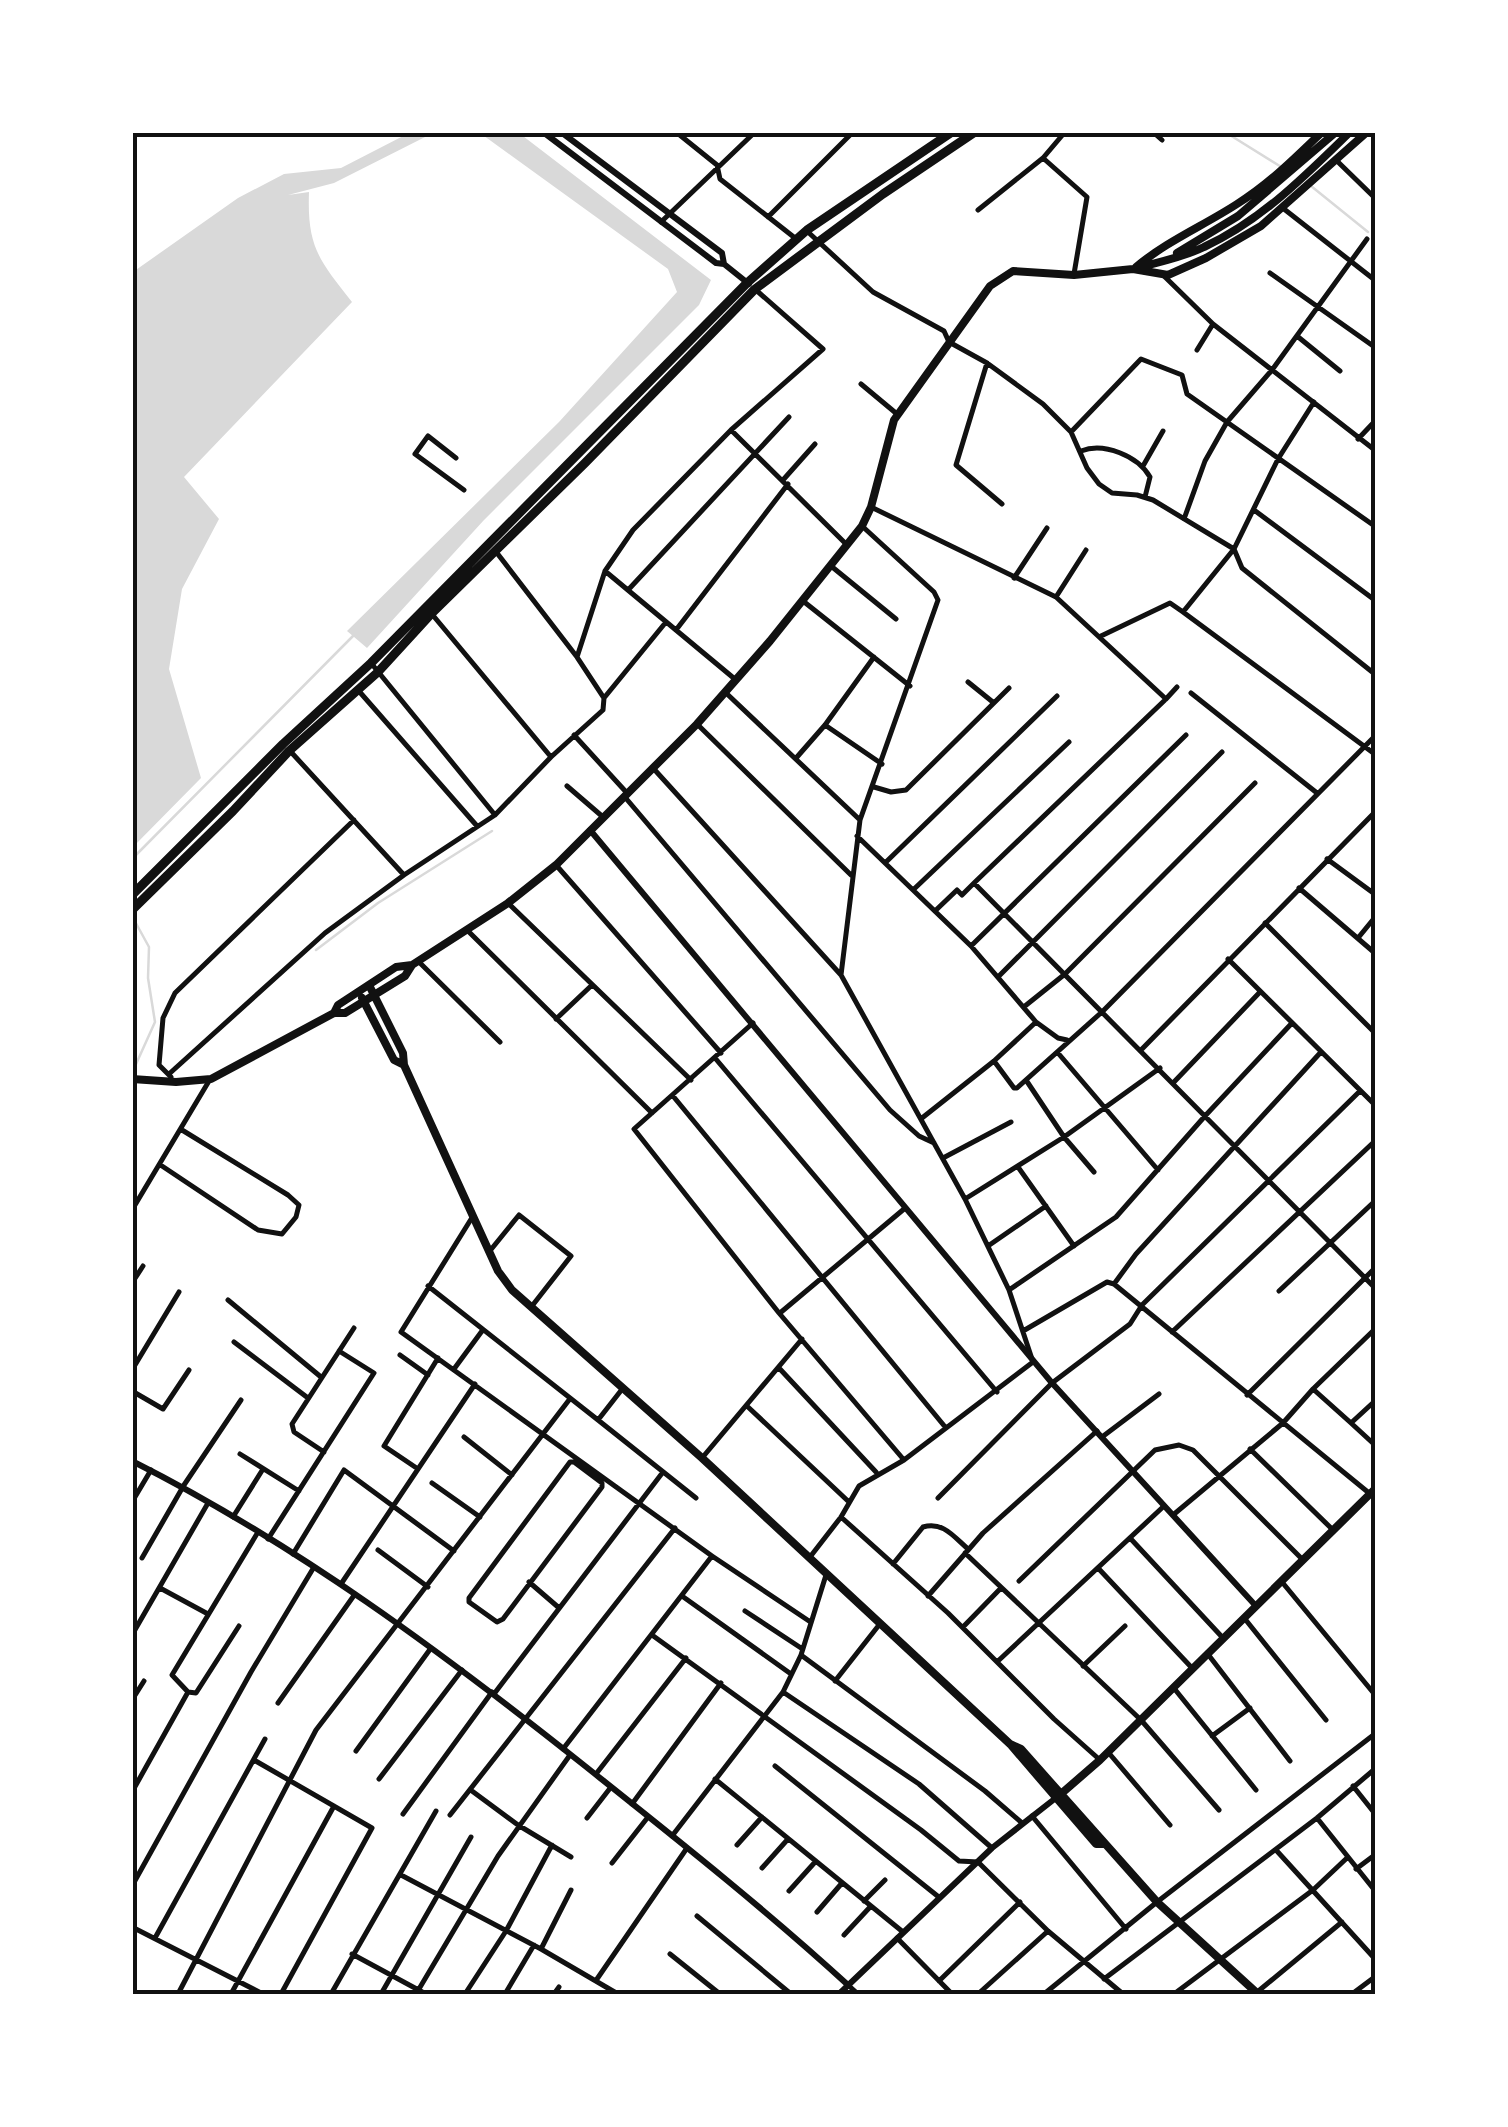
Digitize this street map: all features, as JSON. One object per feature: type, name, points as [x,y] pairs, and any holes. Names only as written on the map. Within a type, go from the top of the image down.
[{"type":"main road","points":[[286,747],[358,690],[428,610],[796,240],[952,132]]},
{"type":"main road","points":[[751,286],[975,132]]},
{"type":"main road","points":[[1133,270],[1160,247],[1236,205],[1336,132]]},
{"type":"main road","points":[[334,1013],[338,1004],[396,967],[415,962],[466,930],[556,865],[697,724],[862,526],[898,414],[1000,277],[1028,270],[1074,275],[1133,270],[1202,249],[1238,230],[1292,188],[1350,132]]},
{"type":"main road","points":[[1133,270],[1168,274],[1206,258],[1284,209],[1367,132]]},
{"type":"main road","points":[[1165,260],[1238,216],[1318,134]]},
{"type":"main road","points":[[132,910],[138,893],[286,747],[375,668]]},
{"type":"main road","points":[[132,1079],[211,1078],[334,1013],[345,1013],[404,976],[415,962]]},
{"type":"main road","points":[[369,984],[503,1280],[827,1572],[879,1625],[1010,1744],[1021,1749],[1157,1902],[1257,1994]]},
{"type":"main road","points":[[359,991],[394,1060],[404,1065]]},
{"type":"main road","points":[[1059,1796],[1372,1491]]},
{"type":"street","points":[[543,132],[661,222],[724,264],[823,349],[731,430],[633,530],[605,571],[577,656]]},
{"type":"street","points":[[561,132],[722,253],[724,264]]},
{"type":"street","points":[[676,132],[717,165],[720,179],[796,240]]},
{"type":"street","points":[[661,222],[755,132]]},
{"type":"street","points":[[768,217],[853,132]]},
{"type":"street","points":[[978,210],[1042,158],[1065,132]]},
{"type":"street","points":[[1152,132],[1162,140]]},
{"type":"street","points":[[1042,158],[1087,197],[1074,275]]},
{"type":"street","points":[[1338,161],[1376,199]]},
{"type":"street","points":[[1284,209],[1376,282]]},
{"type":"street","points":[[807,230],[873,292],[944,331],[948,342],[988,362],[1044,404],[1071,432],[1099,484],[1112,493],[1144,497],[1170,508],[1234,549],[1242,568],[1376,675]]},
{"type":"street","points":[[1184,520],[1204,461],[1227,422],[1272,370],[1367,240]]},
{"type":"street","points":[[1270,273],[1376,348]]},
{"type":"street","points":[[1162,274],[1213,324],[1376,451]]},
{"type":"street","points":[[1198,350],[1213,324]]},
{"type":"street","points":[[1297,336],[1340,371]]},
{"type":"street","points":[[1071,432],[1141,360],[1182,375],[1187,394],[1376,527]]},
{"type":"street","points":[[988,362],[956,465],[1002,504]]},
{"type":"street","points":[[861,384],[898,414]]},
{"type":"street","points":[[1184,612],[1234,549],[1278,458],[1314,402]]},
{"type":"street","points":[[629,589],[790,417]]},
{"type":"street","points":[[1358,438],[1376,420]]},
{"type":"street","points":[[731,430],[848,546]]},
{"type":"street","points":[[1142,466],[1163,430]]},
{"type":"street","points":[[456,458],[428,436],[415,454],[464,490]]},
{"type":"street","points":[[676,630],[815,444]]},
{"type":"street","points":[[1080,450],[1103,446],[1142,466],[1150,477],[1144,497]]},
{"type":"street","points":[[870,507],[1056,597],[1166,699]]},
{"type":"street","points":[[1254,510],[1376,601]]},
{"type":"street","points":[[840,975],[860,820],[938,600],[862,526]]},
{"type":"street","points":[[1014,578],[1047,528]]},
{"type":"street","points":[[492,546],[577,656],[604,698]]},
{"type":"street","points":[[1056,597],[1086,550]]},
{"type":"street","points":[[831,566],[896,619]]},
{"type":"street","points":[[605,571],[736,680]]},
{"type":"street","points":[[803,601],[910,686]]},
{"type":"street","points":[[1101,636],[1170,602],[1376,755]]},
{"type":"street","points":[[428,610],[551,757]]},
{"type":"street","points":[[354,820],[174,993],[164,1018],[159,1065],[171,1078],[325,934],[404,875],[495,815],[603,710],[604,698],[666,622]]},
{"type":"street","points":[[797,758],[874,657]]},
{"type":"street","points":[[375,668],[495,815]]},
{"type":"street","points":[[968,682],[994,703]]},
{"type":"street","points":[[935,912],[956,890],[962,895],[1177,687]]},
{"type":"street","points":[[874,787],[891,792],[906,790],[1009,688]]},
{"type":"street","points":[[358,690],[476,826]]},
{"type":"street","points":[[725,692],[860,820]]},
{"type":"street","points":[[1191,693],[1317,793]]},
{"type":"street","points":[[885,863],[1057,696]]},
{"type":"street","points":[[697,724],[851,875]]},
{"type":"street","points":[[825,725],[882,764]]},
{"type":"street","points":[[574,735],[890,1110],[920,1136],[936,1144]]},
{"type":"street","points":[[971,946],[1186,735]]},
{"type":"street","points":[[994,1061],[1014,1088],[1058,1053],[1376,735]]},
{"type":"street","points":[[913,890],[1069,742]]},
{"type":"street","points":[[286,747],[404,875]]},
{"type":"street","points":[[999,976],[1222,752]]},
{"type":"street","points":[[654,768],[840,975],[922,1118],[988,1246],[1009,1290],[1034,1362]]},
{"type":"street","points":[[1025,1006],[1066,974],[1255,784]]},
{"type":"street","points":[[566,786],[603,818]]},
{"type":"street","points":[[1142,1049],[1376,811]]},
{"type":"street","points":[[590,830],[1052,1384],[1256,1605]]},
{"type":"street","points":[[857,836],[971,946],[1036,1022],[1067,1040]]},
{"type":"street","points":[[1327,860],[1376,895]]},
{"type":"street","points":[[556,865],[997,1392]]},
{"type":"street","points":[[974,883],[1376,1289]]},
{"type":"street","points":[[1299,888],[1376,954]]},
{"type":"street","points":[[508,903],[691,1080]]},
{"type":"street","points":[[1358,938],[1376,916]]},
{"type":"street","points":[[1265,923],[1376,1034]]},
{"type":"street","points":[[466,930],[652,1113]]},
{"type":"street","points":[[1228,959],[1376,1106]]},
{"type":"street","points":[[415,962],[500,1042]]},
{"type":"street","points":[[556,1019],[592,985]]},
{"type":"street","points":[[1174,1082],[1260,992]]},
{"type":"street","points":[[922,1118],[1036,1022]]},
{"type":"street","points":[[753,1023],[634,1129],[780,1313],[904,1460]]},
{"type":"street","points":[[1009,1290],[1116,1216],[1292,1023]]},
{"type":"street","points":[[1114,1284],[1136,1254],[1321,1052]]},
{"type":"street","points":[[1058,1053],[1158,1170]]},
{"type":"street","points":[[964,1199],[1064,1137],[1160,1068]]},
{"type":"street","points":[[132,1210],[162,1166],[211,1078]]},
{"type":"street","points":[[1026,1080],[1064,1137],[1094,1172]]},
{"type":"street","points":[[938,1498],[1052,1384],[1130,1324],[1142,1305],[1360,1091]]},
{"type":"street","points":[[674,1096],[946,1428]]},
{"type":"street","points":[[943,1158],[1011,1122]]},
{"type":"street","points":[[162,1166],[258,1230],[282,1234],[296,1217],[299,1205],[288,1196],[182,1130]]},
{"type":"street","points":[[1172,1332],[1376,1140]]},
{"type":"street","points":[[1018,1167],[1074,1246]]},
{"type":"street","points":[[1278,1291],[1376,1200]]},
{"type":"street","points":[[988,1246],[1046,1206]]},
{"type":"street","points":[[780,1313],[904,1209]]},
{"type":"street","points":[[474,1214],[401,1332],[712,1556],[809,1621]]},
{"type":"street","points":[[490,1252],[519,1215],[571,1256],[531,1307]]},
{"type":"street","points":[[132,1283],[142,1266]]},
{"type":"street","points":[[1248,1395],[1376,1267]]},
{"type":"street","points":[[1023,1330],[1107,1282],[1114,1284],[1372,1491]]},
{"type":"street","points":[[428,1286],[696,1498]]},
{"type":"street","points":[[132,1370],[179,1292]]},
{"type":"street","points":[[228,1300],[320,1378]]},
{"type":"street","points":[[324,1452],[291,1427],[354,1328]]},
{"type":"street","points":[[1173,1515],[1283,1423],[1376,1328]]},
{"type":"street","points":[[454,1369],[483,1330]]},
{"type":"street","points":[[702,1458],[802,1339]]},
{"type":"street","points":[[234,1342],[308,1398]]},
{"type":"street","points":[[268,1539],[374,1372],[339,1350]]},
{"type":"street","points":[[400,1355],[428,1375]]},
{"type":"street","points":[[418,1469],[384,1446],[438,1358]]},
{"type":"street","points":[[810,1557],[860,1486],[904,1460],[1034,1362]]},
{"type":"street","points":[[779,1368],[877,1473]]},
{"type":"street","points":[[132,1391],[163,1410],[188,1370]]},
{"type":"street","points":[[341,1584],[476,1384]]},
{"type":"street","points":[[598,1420],[623,1388]]},
{"type":"street","points":[[1312,1390],[1376,1446]]},
{"type":"street","points":[[928,1596],[983,1533],[1100,1434],[1159,1394]]},
{"type":"street","points":[[142,1558],[184,1485],[241,1400]]},
{"type":"street","points":[[178,1994],[316,1730],[569,1400]]},
{"type":"street","points":[[1352,1424],[1376,1400]]},
{"type":"street","points":[[748,1407],[849,1502]]},
{"type":"street","points":[[464,1437],[512,1474]]},
{"type":"street","points":[[1019,1581],[1154,1450],[1179,1445],[1193,1450],[1302,1559]]},
{"type":"street","points":[[1250,1449],[1333,1530]]},
{"type":"street","points":[[240,1454],[299,1491]]},
{"type":"street","points":[[132,1461],[184,1485],[341,1584],[462,1670],[687,1848],[858,1994]]},
{"type":"street","points":[[573,1462],[602,1486],[529,1582],[498,1622],[469,1602],[573,1462]]},
{"type":"street","points":[[233,1517],[263,1469]]},
{"type":"street","points":[[132,1502],[151,1470]]},
{"type":"street","points":[[293,1554],[344,1470],[454,1552]]},
{"type":"street","points":[[403,1814],[663,1472]]},
{"type":"street","points":[[432,1483],[480,1517]]},
{"type":"street","points":[[132,1635],[209,1502]]},
{"type":"street","points":[[998,1661],[1164,1506]]},
{"type":"street","points":[[841,1518],[1100,1760]]},
{"type":"street","points":[[893,1564],[923,1527],[942,1526],[1038,1624],[1141,1720],[1219,1810]]},
{"type":"street","points":[[450,1816],[675,1528]]},
{"type":"street","points":[[239,1626],[205,1682],[196,1692],[188,1692],[172,1675],[258,1532]]},
{"type":"street","points":[[1130,1538],[1222,1638]]},
{"type":"street","points":[[378,1550],[428,1587]]},
{"type":"street","points":[[563,1748],[712,1556]]},
{"type":"street","points":[[132,1886],[314,1567]]},
{"type":"street","points":[[1098,1568],[1192,1668]]},
{"type":"street","points":[[672,1836],[783,1692],[801,1652],[827,1572]]},
{"type":"street","points":[[1281,1580],[1376,1696]]},
{"type":"street","points":[[529,1582],[558,1608]]},
{"type":"street","points":[[160,1588],[208,1614]]},
{"type":"street","points":[[962,1628],[1002,1588]]},
{"type":"street","points":[[278,1703],[356,1594]]},
{"type":"street","points":[[682,1596],[792,1674]]},
{"type":"street","points":[[745,1611],[1022,1823]]},
{"type":"street","points":[[1243,1617],[1326,1720]]},
{"type":"street","points":[[834,1682],[879,1625]]},
{"type":"street","points":[[1084,1666],[1124,1626]]},
{"type":"street","points":[[652,1635],[959,1862],[978,1862],[1048,1931],[1123,1994]]},
{"type":"street","points":[[356,1750],[431,1648]]},
{"type":"street","points":[[1207,1653],[1290,1761]]},
{"type":"street","points":[[595,1774],[686,1658]]},
{"type":"street","points":[[379,1779],[462,1670]]},
{"type":"street","points":[[132,1700],[144,1681]]},
{"type":"street","points":[[632,1804],[720,1683]]},
{"type":"street","points":[[1173,1687],[1256,1790]]},
{"type":"street","points":[[132,1792],[188,1692]]},
{"type":"street","points":[[783,1692],[919,1784],[992,1848]]},
{"type":"street","points":[[1212,1736],[1250,1708]]},
{"type":"street","points":[[1044,1994],[1376,1733]]},
{"type":"street","points":[[156,1938],[265,1739]]},
{"type":"street","points":[[1108,1752],[1170,1825]]},
{"type":"street","points":[[417,1992],[518,1825],[570,1754]]},
{"type":"street","points":[[254,1760],[372,1828],[281,1994]]},
{"type":"street","points":[[776,1766],[940,1898]]},
{"type":"street","points":[[1104,1979],[1276,1850],[1376,1768]]},
{"type":"street","points":[[715,1780],[871,1906],[952,1994]]},
{"type":"street","points":[[1353,1786],[1376,1815]]},
{"type":"street","points":[[586,1818],[611,1787]]},
{"type":"street","points":[[472,1791],[571,1857]]},
{"type":"street","points":[[839,1994],[992,1848],[1059,1796]]},
{"type":"street","points":[[231,1994],[334,1806]]},
{"type":"street","points":[[331,1994],[436,1812]]},
{"type":"street","points":[[1032,1816],[1126,1929]]},
{"type":"street","points":[[612,1863],[648,1817]]},
{"type":"street","points":[[738,1846],[762,1817]]},
{"type":"street","points":[[1316,1818],[1376,1892]]},
{"type":"street","points":[[381,1994],[471,1837]]},
{"type":"street","points":[[762,1868],[788,1839]]},
{"type":"street","points":[[465,1994],[506,1932],[552,1845]]},
{"type":"street","points":[[596,1980],[687,1848]]},
{"type":"street","points":[[1276,1850],[1376,1960]]},
{"type":"street","points":[[1356,1869],[1376,1854]]},
{"type":"street","points":[[1174,1994],[1313,1890],[1348,1858]]},
{"type":"street","points":[[789,1891],[816,1861]]},
{"type":"street","points":[[401,1875],[618,1994]]},
{"type":"street","points":[[864,1901],[885,1880]]},
{"type":"street","points":[[817,1912],[842,1883]]},
{"type":"street","points":[[541,1949],[571,1890]]},
{"type":"street","points":[[939,1981],[1020,1902]]},
{"type":"street","points":[[844,1935],[871,1906]]},
{"type":"street","points":[[697,1916],[790,1994]]},
{"type":"street","points":[[1257,1994],[1342,1922]]},
{"type":"street","points":[[132,1927],[263,1994]]},
{"type":"street","points":[[978,1994],[1048,1931]]},
{"type":"street","points":[[505,1994],[534,1945]]},
{"type":"street","points":[[352,1954],[426,1994]]},
{"type":"street","points":[[670,1954],[720,1994]]},
{"type":"street","points":[[1352,1994],[1376,1976]]},
{"type":"street","points":[[554,1994],[559,1987]]},
{"type":"street","points":[[1109,1994],[1116,1988]]},
{"type":"shaded area","points":[[409,133],[433,133],[334,183],[288,195],[309,192],[310,226],[317,252],[352,302],[184,477],[219,519],[182,589],[169,669],[201,778],[133,847],[133,272],[238,198],[284,174],[341,168]]},
{"type":"shaded area","points":[[480,133],[519,133],[711,280],[699,305],[484,520],[367,648],[347,631],[559,422],[677,292],[668,269]]},
{"type":"waterway","points":[[1225,132],[1283,168]]},
{"type":"waterway","points":[[1311,186],[1368,232]]},
{"type":"waterway","points":[[132,859],[353,636]]},
{"type":"waterway","points":[[316,950],[378,903],[492,831]]},
{"type":"waterway","points":[[132,916],[149,947],[148,978],[155,1022],[132,1073]]},
{"type":"waterway","points":[[132,1990],[134,1994]]}]
